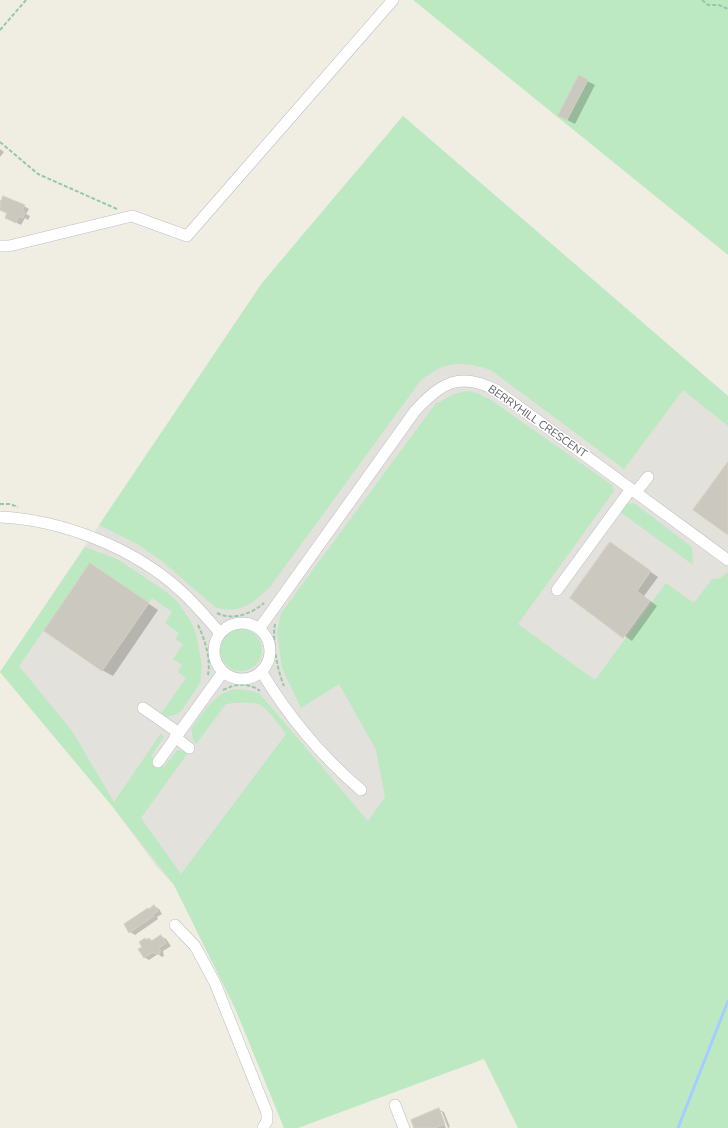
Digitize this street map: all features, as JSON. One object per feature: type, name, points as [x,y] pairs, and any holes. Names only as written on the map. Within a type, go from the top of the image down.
[{"type":"street","points":[[0,246],[9,246],[132,216],[187,236],[393,0]]},
{"type":"street","name":"BERRYHILL CRESCENT","points":[[259,629],[415,411],[428,396],[453,382],[475,382],[496,390],[728,560]]},
{"type":"street","points":[[557,590],[634,491],[648,477]]},
{"type":"street","points":[[0,517],[30,520],[77,532],[126,553],[151,568],[181,591],[220,633]]},
{"type":"street","points":[[243,623],[259,629],[265,636],[269,645],[270,654],[267,664],[261,672],[250,678],[238,679],[223,672],[218,665],[214,649],[220,633],[234,624],[243,623]]},
{"type":"street","points":[[158,762],[223,672]]},
{"type":"street","points":[[261,672],[302,730],[333,764],[361,790]]},
{"type":"street","points":[[143,708],[177,735],[189,748]]},
{"type":"street","points":[[174,925],[196,946],[215,983],[267,1113],[267,1122],[263,1128]]},
{"type":"street","points":[[395,1105],[404,1128]]},
{"type":"path","points":[[0,30],[26,0]]},
{"type":"path","points":[[702,0],[708,5],[719,5],[728,9]]},
{"type":"path","points":[[0,142],[38,174],[132,216]]},
{"type":"path","points":[[196,621],[206,646],[209,662],[208,677]]},
{"type":"path","points":[[220,692],[232,686],[245,685],[264,693]]},
{"type":"shaded area","points":[[403,116],[728,396],[728,618],[653,723],[513,621],[234,1007],[174,885],[157,867],[112,806],[0,672],[262,283]]},
{"type":"green space","points":[[413,0],[728,0],[728,255]]},
{"type":"green space","points":[[403,116],[728,396],[728,426],[683,390],[624,469],[492,371],[466,364],[440,368],[421,380],[270,587],[246,606],[232,610],[215,607],[163,562],[139,545],[99,525],[262,283]]},
{"type":"green space","points":[[469,391],[491,400],[612,485],[614,491],[518,624],[595,680],[666,583],[694,603],[712,579],[720,578],[728,572],[728,1128],[518,1128],[484,1059],[298,1128],[284,1128],[234,1006],[174,885],[112,806],[0,672],[85,547],[117,559],[176,600],[190,620],[196,633],[202,666],[200,683],[182,710],[177,714],[166,717],[160,715],[186,678],[178,672],[182,665],[173,659],[183,644],[175,639],[179,633],[165,623],[172,612],[152,598],[149,603],[90,563],[19,666],[72,731],[114,802],[161,733],[164,737],[151,756],[164,767],[177,750],[183,751],[187,754],[141,818],[181,874],[286,734],[269,713],[258,704],[226,704],[196,744],[193,740],[191,729],[205,710],[219,696],[236,689],[247,690],[260,694],[368,821],[385,797],[376,750],[339,684],[301,708],[282,668],[277,632],[281,613],[436,403],[456,394]]},
{"type":"green space","points":[[634,503],[692,547],[693,565],[619,511],[626,504]]},
{"type":"green space","points":[[237,629],[245,629],[256,635],[262,646],[262,654],[256,665],[245,671],[237,671],[226,665],[220,654],[220,646],[226,635]]},
{"type":"building","points":[[579,75],[588,80],[567,120],[558,116]]},
{"type":"building","points":[[3,196],[25,205],[22,211],[25,212],[23,218],[19,216],[16,223],[5,218],[7,213],[0,210],[0,200],[1,201]]},
{"type":"building","points":[[728,462],[728,535],[693,510]]},
{"type":"building","points":[[610,542],[651,571],[637,591],[650,601],[623,638],[570,598]]},
{"type":"building","points":[[90,563],[149,603],[102,671],[44,631]]},
{"type":"building","points":[[154,905],[158,911],[153,914],[154,916],[129,933],[124,924]]},
{"type":"building","points":[[161,935],[166,943],[159,948],[160,953],[157,955],[153,952],[144,958],[138,949],[142,947],[139,942],[145,938],[146,940],[149,938],[151,941]]},
{"type":"building","points":[[439,1108],[445,1124],[435,1128],[414,1128],[411,1120]]},
{"type":"waterway","points":[[678,1128],[728,1001]]}]
